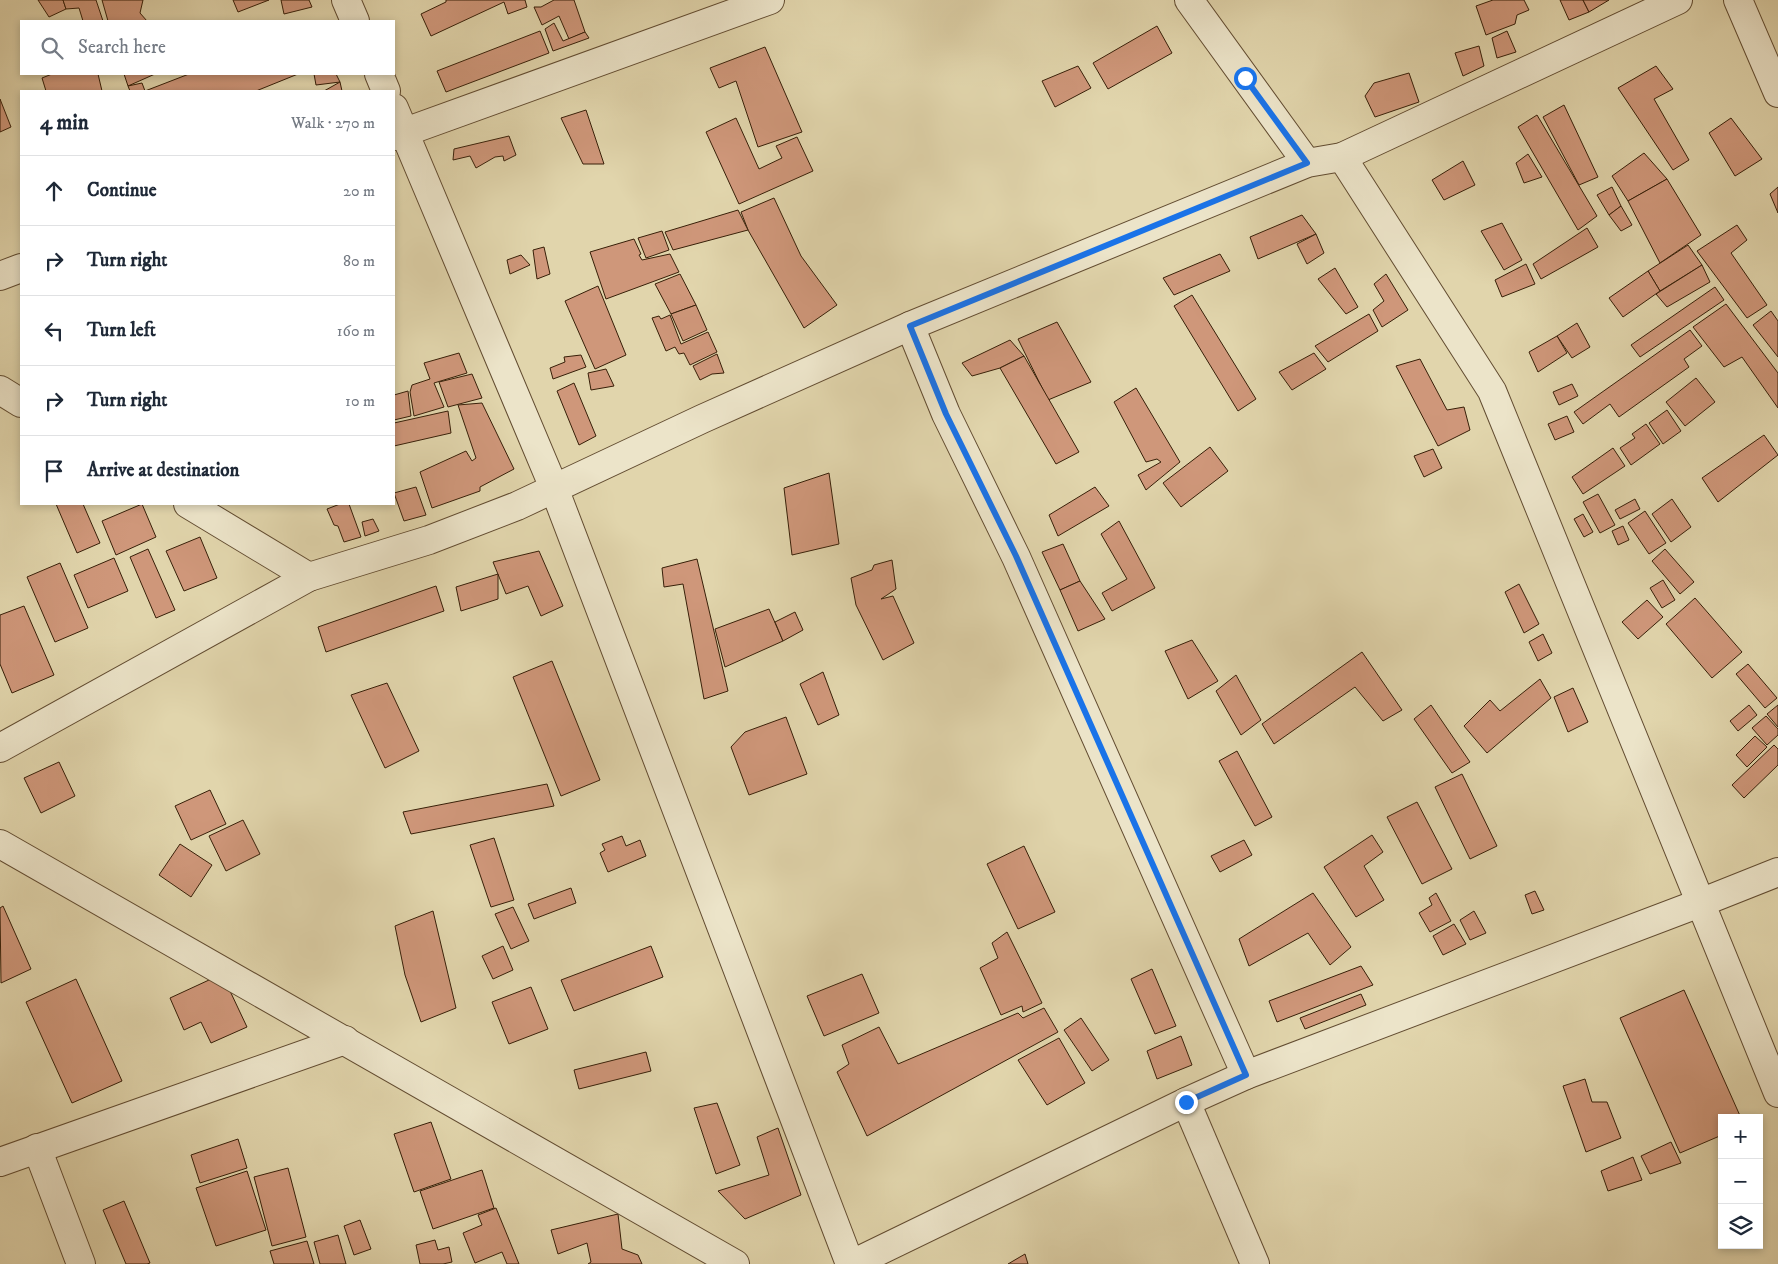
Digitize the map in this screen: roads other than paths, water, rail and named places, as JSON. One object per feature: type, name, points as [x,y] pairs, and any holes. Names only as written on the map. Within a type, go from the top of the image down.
[{"type":"street","points":[[346,0],[356,20]]},
{"type":"street","points":[[770,0],[397,125],[554,488],[851,1264],[1186,1102],[1246,1075],[1700,904],[1778,872]]},
{"type":"street","points":[[1189,0],[1307,163]]},
{"type":"street","points":[[0,748],[308,577],[429,540],[517,506],[702,419],[910,326],[1307,163],[1342,157],[1678,0]]},
{"type":"street","points":[[1738,0],[1778,93]]},
{"type":"street","points":[[379,75],[386,90]]},
{"type":"street","points":[[1342,157],[1492,391],[1778,1092]]},
{"type":"street","points":[[0,276],[20,268]]},
{"type":"street","points":[[910,326],[946,414],[1016,556],[1246,1075]]},
{"type":"street","points":[[0,390],[20,402]]},
{"type":"street","points":[[190,505],[308,577]]},
{"type":"street","points":[[0,844],[735,1264]]},
{"type":"street","points":[[0,1162],[345,1040]]},
{"type":"street","points":[[1186,1102],[1255,1264]]},
{"type":"street","points":[[37,1148],[81,1264]]}]
